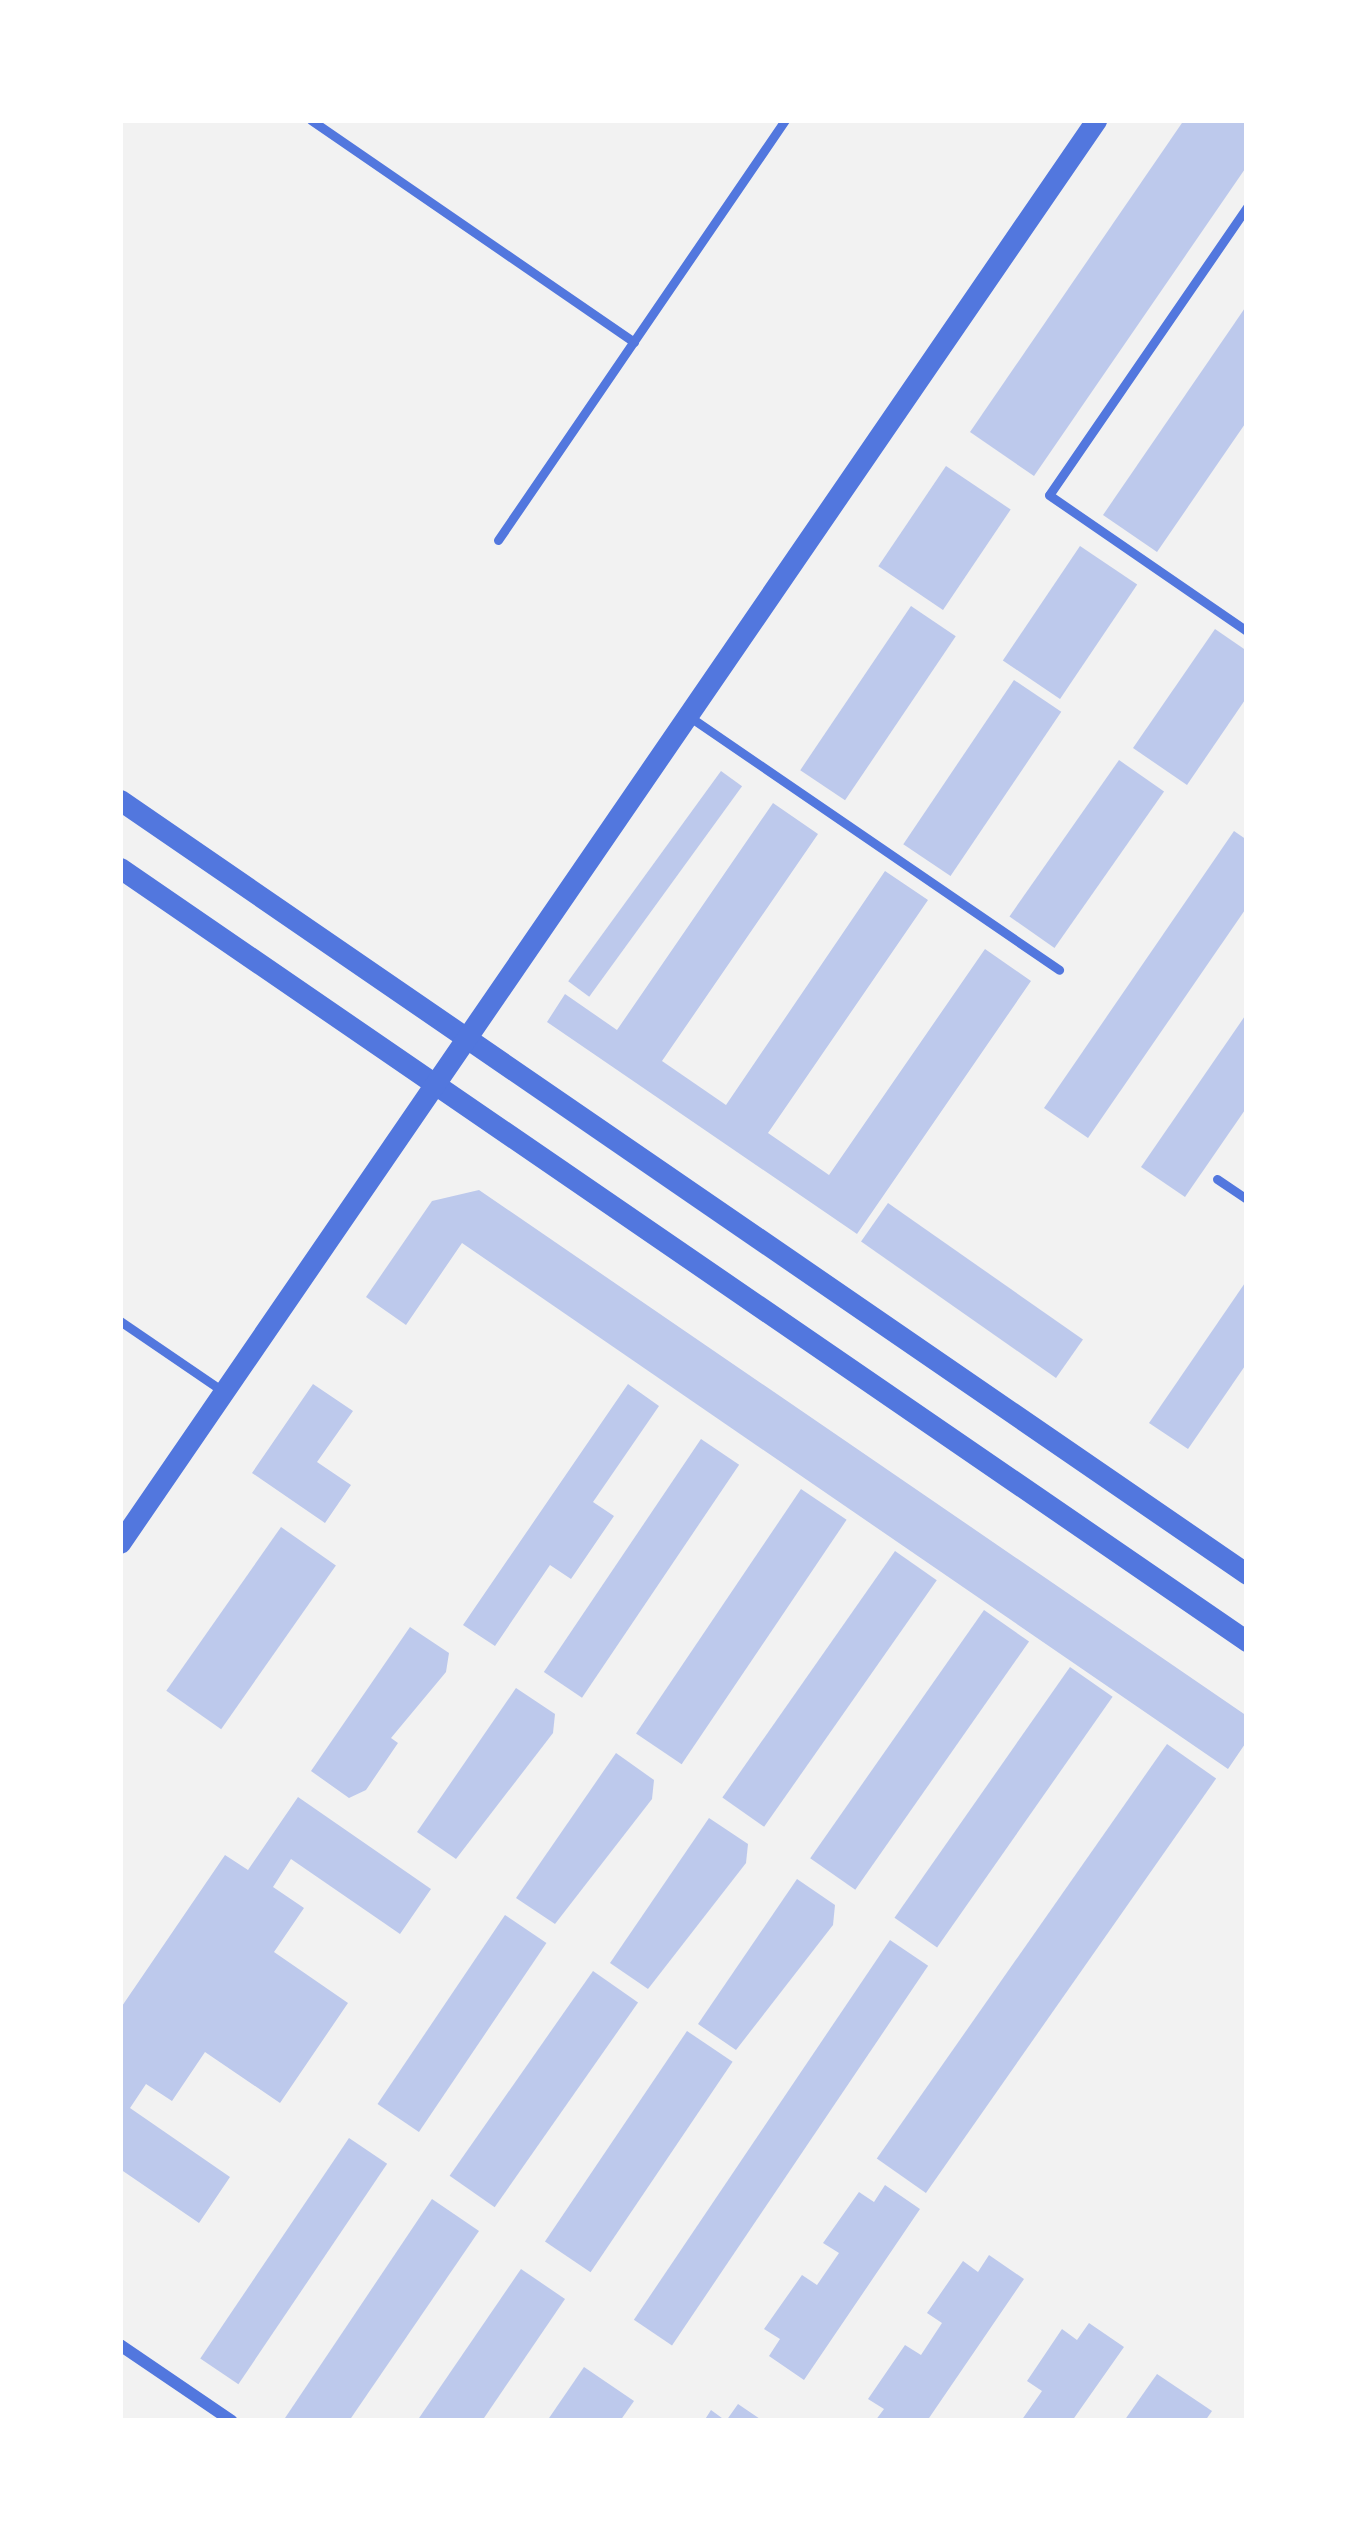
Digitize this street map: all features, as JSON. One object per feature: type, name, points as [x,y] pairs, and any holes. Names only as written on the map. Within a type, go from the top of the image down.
[{"type":"street","points":[[120,1543],[1096,120]]},
{"type":"street","points":[[120,800],[1247,1574]]},
{"type":"street","points":[[120,868],[1247,1641]]},
{"type":"street","points":[[120,2345],[232,2421]]},
{"type":"lane","points":[[311,120],[634,342]]},
{"type":"lane","points":[[498,540],[785,120]]},
{"type":"lane","points":[[1247,207],[1049,495],[1247,631]]},
{"type":"lane","points":[[687,715],[1059,970]]},
{"type":"lane","points":[[1217,1179],[1247,1199]]},
{"type":"lane","points":[[120,1321],[224,1392]]},
{"type":"building","points":[[1184,120],[1247,120],[1247,166],[1034,476],[970,432]]},
{"type":"building","points":[[1247,305],[1247,421],[1157,552],[1103,515]]},
{"type":"building","points":[[946,466],[1011,510],[943,610],[878,566]]},
{"type":"building","points":[[1080,546],[1137,585],[1060,699],[1003,660]]},
{"type":"building","points":[[911,606],[956,636],[845,800],[800,770]]},
{"type":"building","points":[[1215,629],[1247,651],[1247,697],[1187,785],[1133,748]]},
{"type":"building","points":[[1014,680],[1061,712],[951,876],[903,844]]},
{"type":"building","points":[[1119,760],[1164,792],[1055,948],[1009,916]]},
{"type":"building","points":[[721,771],[742,786],[589,997],[568,981]]},
{"type":"building","points":[[773,803],[818,834],[662,1061],[726,1105],[885,871],[928,900],[768,1133],[829,1175],[985,949],[1031,981],[857,1234],[547,1022],[565,994],[617,1030]]},
{"type":"building","points":[[1234,831],[1247,840],[1247,907],[1088,1138],[1044,1108]]},
{"type":"building","points":[[1247,1013],[1247,1107],[1185,1197],[1141,1167]]},
{"type":"building","points":[[479,1190],[1247,1716],[1247,1741],[1228,1769],[462,1243],[406,1325],[366,1297],[432,1201]]},
{"type":"building","points":[[888,1203],[1083,1340],[1056,1378],[861,1242]]},
{"type":"building","points":[[1247,1280],[1247,1363],[1188,1449],[1149,1423]]},
{"type":"building","points":[[313,1384],[353,1411],[317,1462],[351,1485],[325,1523],[252,1473]]},
{"type":"building","points":[[628,1384],[659,1406],[593,1502],[614,1516],[571,1579],[550,1565],[495,1646],[463,1625]]},
{"type":"building","points":[[701,1439],[739,1465],[582,1698],[544,1672]]},
{"type":"building","points":[[801,1489],[847,1520],[682,1764],[636,1734]]},
{"type":"building","points":[[281,1527],[336,1565],[221,1729],[166,1691]]},
{"type":"building","points":[[895,1551],[937,1580],[764,1827],[722,1798]]},
{"type":"building","points":[[984,1610],[1029,1642],[855,1890],[810,1858]]},
{"type":"building","points":[[410,1627],[449,1653],[446,1672],[391,1738],[398,1743],[366,1790],[349,1798],[311,1771]]},
{"type":"building","points":[[1070,1667],[1113,1697],[937,1947],[894,1918]]},
{"type":"building","points":[[516,1688],[555,1714],[553,1733],[456,1859],[417,1832]]},
{"type":"building","points":[[1167,1744],[1216,1778],[926,2193],[877,2158]]},
{"type":"building","points":[[616,1753],[654,1780],[652,1799],[555,1924],[516,1898]]},
{"type":"building","points":[[298,1797],[431,1889],[400,1934],[291,1859],[273,1887],[304,1908],[274,1952],[348,2003],[280,2103],[205,2052],[172,2101],[146,2084],[130,2108],[230,2177],[199,2223],[120,2169],[120,2009],[225,1855],[248,1870]]},
{"type":"building","points":[[709,1818],[748,1844],[746,1863],[648,1989],[610,1963]]},
{"type":"building","points":[[797,1879],[835,1905],[833,1925],[736,2050],[698,2024]]},
{"type":"building","points":[[505,1915],[546,1943],[419,2132],[378,2104]]},
{"type":"building","points":[[890,1940],[928,1966],[672,2345],[634,2320]]},
{"type":"building","points":[[593,1971],[638,2003],[495,2207],[450,2176]]},
{"type":"building","points":[[687,2031],[733,2062],[591,2272],[545,2242]]},
{"type":"building","points":[[349,2138],[387,2164],[238,2384],[200,2359]]},
{"type":"building","points":[[885,2185],[920,2209],[804,2380],[769,2356],[780,2339],[764,2329],[802,2275],[817,2285],[839,2253],[823,2243],[859,2192],[874,2202]]},
{"type":"building","points":[[432,2199],[479,2231],[349,2421],[283,2421]]},
{"type":"building","points":[[989,2255],[1024,2279],[927,2421],[875,2421],[884,2409],[868,2399],[905,2345],[921,2355],[942,2323],[927,2313],[963,2261],[978,2272]]},
{"type":"building","points":[[521,2269],[565,2299],[482,2421],[417,2421]]},
{"type":"building","points":[[1089,2323],[1124,2347],[1072,2421],[1021,2421],[1042,2391],[1027,2381],[1062,2329],[1077,2340]]},
{"type":"building","points":[[584,2367],[634,2401],[620,2421],[547,2421]]},
{"type":"building","points":[[1157,2374],[1212,2411],[1205,2421],[1124,2421]]},
{"type":"building","points":[[738,2404],[763,2421],[726,2421]]},
{"type":"building","points":[[711,2410],[726,2421],[704,2421]]}]
